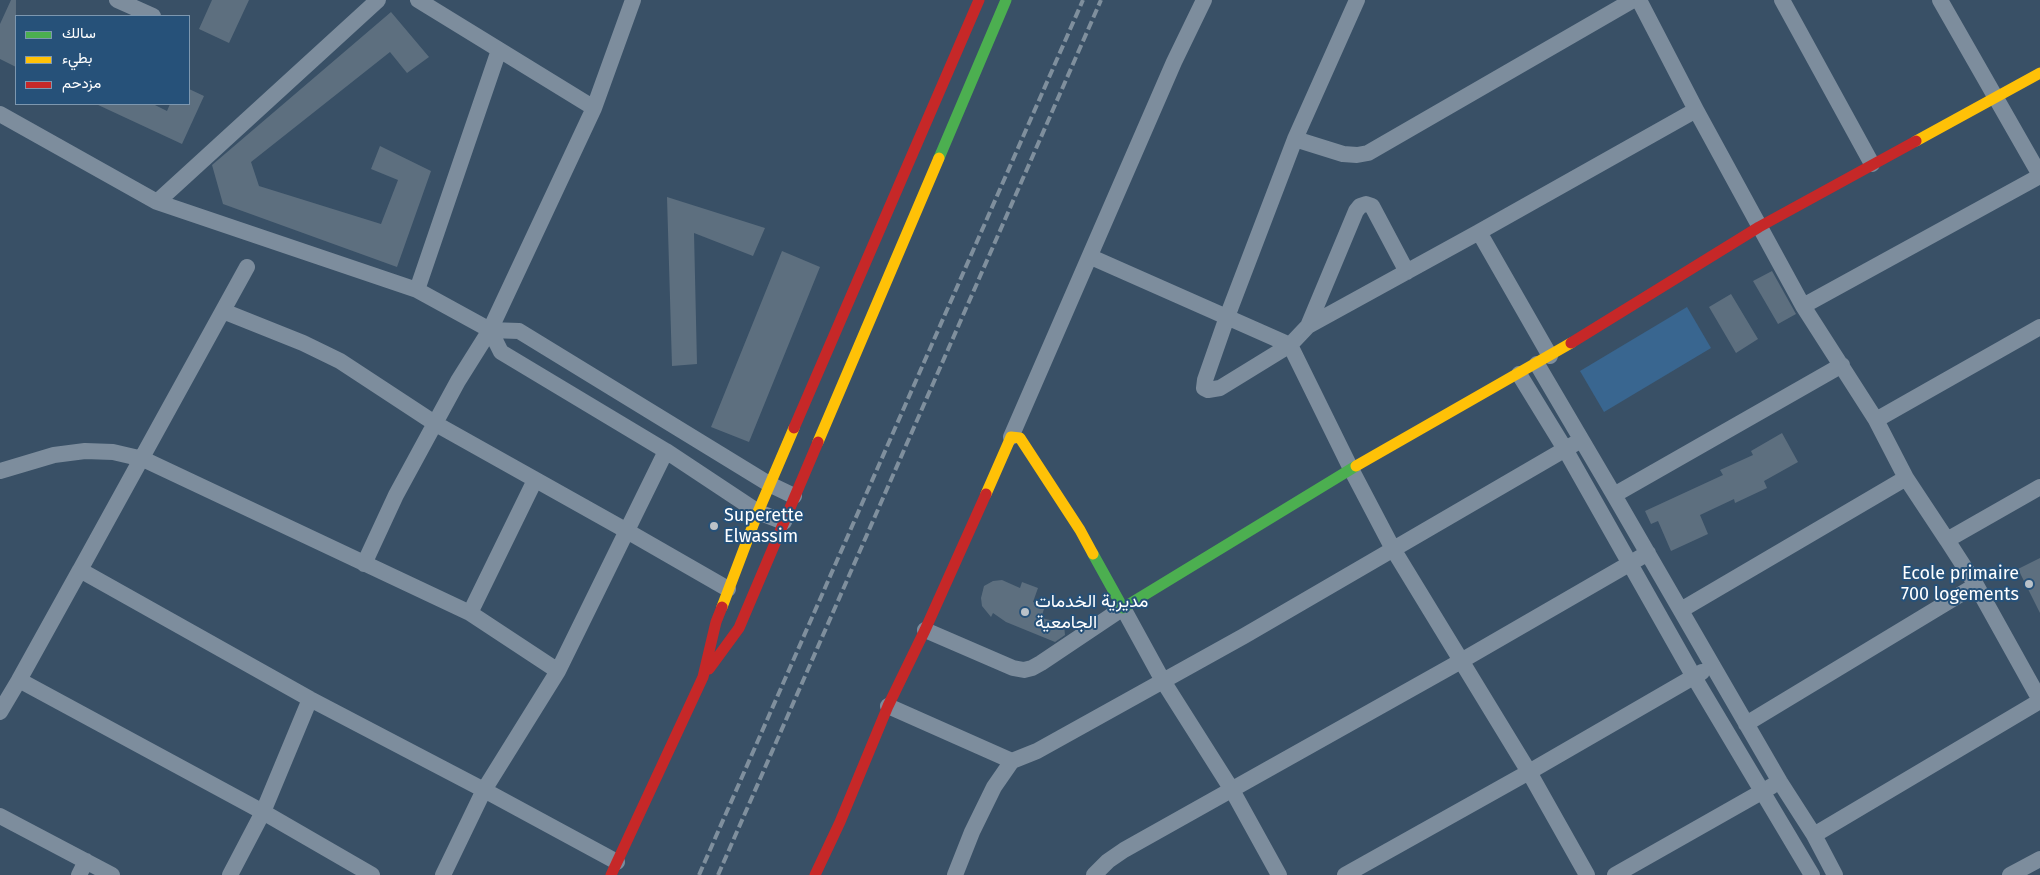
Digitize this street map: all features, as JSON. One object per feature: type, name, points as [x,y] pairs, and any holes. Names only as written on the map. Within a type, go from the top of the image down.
[{"type":"street","points":[[117,0],[151,15]]},
{"type":"street","points":[[157,202],[378,0]]},
{"type":"street","points":[[418,0],[594,108]]},
{"type":"street","points":[[364,564],[396,495],[458,382],[490,330],[594,108],[633,0]]},
{"type":"street","points":[[703,677],[716,622],[769,484],[979,0]]},
{"type":"street","points":[[80,570],[310,699],[484,790],[614,869],[703,677],[739,628],[1006,0]]},
{"type":"street","points":[[815,875],[840,822],[888,706],[925,630],[1091,257],[1174,62],[1204,0]]},
{"type":"street","points":[[1357,0],[1295,139],[1205,380],[1204,388],[1208,390],[1220,388],[1290,345],[1308,326],[1696,110]]},
{"type":"street","points":[[1295,139],[1344,154],[1357,155],[1368,153],[1634,0]]},
{"type":"street","points":[[1639,0],[1696,110],[1803,306],[1842,364],[1876,420],[1906,478],[1976,585],[2040,701],[1814,835]]},
{"type":"street","points":[[1782,0],[1872,164]]},
{"type":"street","points":[[1803,306],[2040,175],[1940,0]]},
{"type":"street","points":[[417,290],[499,50]]},
{"type":"street","points":[[925,630],[1013,668],[1024,670],[1041,664],[1123,608],[1350,469],[1543,360],[1759,227],[2040,72]]},
{"type":"street","points":[[0,114],[157,202],[417,290],[490,330],[519,330],[769,484],[794,496]]},
{"type":"street","points":[[1308,326],[1356,211],[1360,206],[1366,204],[1372,206],[1407,272]]},
{"type":"street","points":[[1478,232],[1581,440],[1714,665],[1780,782],[1814,835],[1835,875]]},
{"type":"street","points":[[1091,257],[1290,345],[1350,469],[1393,549],[1529,772],[1587,875]]},
{"type":"street","points":[[0,712],[143,459],[247,267]]},
{"type":"street","points":[[224,311],[303,342],[333,358],[370,379],[436,424],[728,589]]},
{"type":"street","points":[[1876,420],[2040,327]]},
{"type":"street","points":[[490,330],[501,352],[666,451],[758,512],[784,522]]},
{"type":"street","points":[[1614,494],[1842,364]]},
{"type":"street","points":[[1519,374],[1694,677],[1812,875]]},
{"type":"street","points":[[1011,437],[1020,438],[1026,444],[1080,530],[1163,681],[1232,790],[1280,875]]},
{"type":"street","points":[[955,875],[972,832],[994,786],[1012,761],[1037,752],[1244,636],[1581,440]]},
{"type":"street","points":[[0,471],[54,455],[85,451],[113,452],[143,459],[470,613],[558,671]]},
{"type":"street","points":[[443,875],[484,790],[558,671],[666,451]]},
{"type":"street","points":[[1681,610],[1906,478]]},
{"type":"street","points":[[470,613],[535,480]]},
{"type":"street","points":[[1947,540],[2040,487]]},
{"type":"street","points":[[1094,875],[1108,861],[1124,850],[1461,661],[1648,553]]},
{"type":"street","points":[[1746,724],[1976,585]]},
{"type":"street","points":[[1346,875],[1714,665]]},
{"type":"street","points":[[18,680],[263,812],[372,875]]},
{"type":"street","points":[[230,875],[263,812],[310,699]]},
{"type":"street","points":[[888,706],[1012,761]]},
{"type":"street","points":[[1615,875],[1780,782]]},
{"type":"street","points":[[0,816],[82,868],[112,875]]},
{"type":"street","points":[[2010,875],[2040,859]]},
{"type":"shaded area","points":[[1687,307],[1711,348],[1604,412],[1580,371]]},
{"type":"building","points":[[11,0],[16,0],[15,66],[0,59],[0,24]]},
{"type":"building","points":[[212,0],[249,0],[229,43],[199,29]]},
{"type":"building","points":[[391,12],[429,57],[407,73],[390,52],[251,162],[259,186],[381,224],[398,180],[371,169],[380,146],[431,171],[397,267],[223,204],[212,165]]},
{"type":"building","points":[[190,89],[204,96],[182,144],[98,105],[155,105],[167,111],[170,105],[190,105]]},
{"type":"building","points":[[667,197],[765,228],[753,256],[694,233],[697,364],[672,366]]},
{"type":"building","points":[[782,251],[820,267],[749,442],[711,427]]},
{"type":"building","points":[[1772,271],[1796,314],[1778,324],[1753,281]]},
{"type":"building","points":[[1731,294],[1758,339],[1736,353],[1709,307]]},
{"type":"building","points":[[1782,433],[1798,462],[1764,481],[1767,488],[1735,503],[1734,499],[1700,515],[1708,534],[1671,551],[1658,521],[1651,524],[1645,511],[1723,475],[1720,470],[1753,455],[1751,451]]},
{"type":"building","points":[[2040,558],[2040,613],[2018,569]]},
{"type":"building","name":"مديرية الخدمات الجامعية","points":[[1002,580],[1020,588],[1022,582],[1038,588],[1033,602],[1045,606],[1041,618],[1064,625],[1065,635],[1055,642],[1006,622],[993,613],[991,617],[982,606],[981,598],[984,586],[993,581]]},
{"type":"railway","points":[[699,875],[1083,0]]},
{"type":"railway","points":[[718,875],[1101,0]]},
{"type":"traffic: fast","points":[[939,158],[1006,0]]},
{"type":"traffic: fast","points":[[1093,554],[1123,608],[1356,466]]},
{"type":"traffic: slow","points":[[1916,141],[2040,73]]},
{"type":"traffic: slow","points":[[818,442],[939,158]]},
{"type":"traffic: slow","points":[[1356,466],[1571,343]]},
{"type":"traffic: slow","points":[[722,607],[758,512],[794,428]]},
{"type":"traffic: slow","points":[[986,494],[1011,437],[1020,438],[1080,530],[1093,554]]},
{"type":"traffic: jam","points":[[794,428],[979,0]]},
{"type":"traffic: jam","points":[[1571,343],[1759,227],[1916,141]]},
{"type":"traffic: jam","points":[[709,669],[739,628],[818,442]]},
{"type":"traffic: jam","points":[[815,875],[840,822],[888,706],[925,630],[986,494]]},
{"type":"traffic: jam","points":[[611,875],[703,677],[716,622],[722,607]]},
{"type":"place","name":"Superette Elwassim","points":[[714,526]]},
{"type":"place","name":"Ecole primaire 700 logements","points":[[2029,584]]},
{"type":"place","name":"مديرية الخدمات الجامعية","points":[[1025,612]]}]
